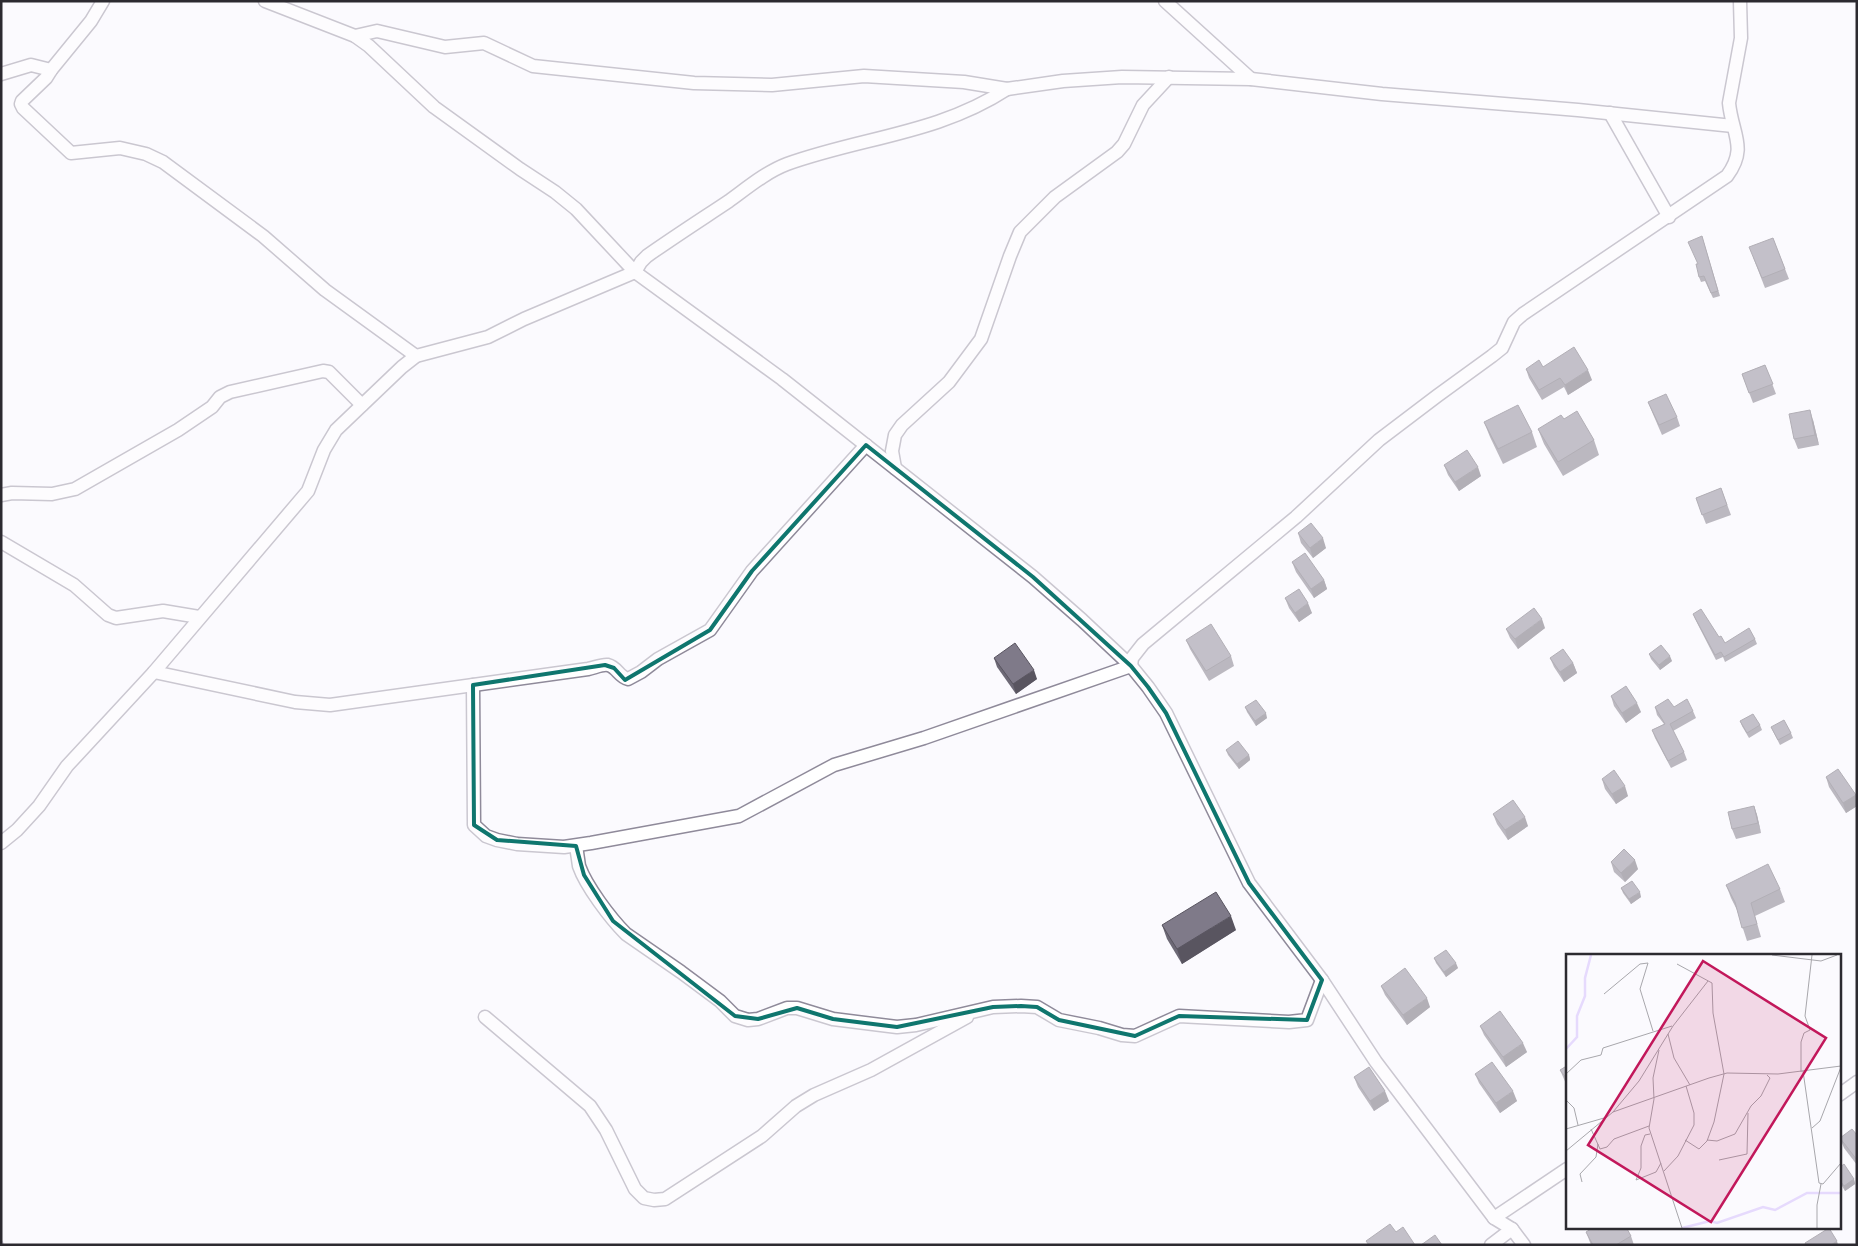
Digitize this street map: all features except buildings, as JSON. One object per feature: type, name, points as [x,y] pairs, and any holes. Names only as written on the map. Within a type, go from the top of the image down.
[{"type":"street","points":[[103,1],[91,21],[46,78],[22,101],[23,108],[68,152],[75,153],[120,148],[146,154],[163,162],[263,236],[325,290],[416,356]]},
{"type":"street","points":[[1165,1],[1251,79]]},
{"type":"street","points":[[1131,666],[1132,658],[1143,644],[1296,516],[1378,440],[1502,348],[1514,322],[1523,314],[1726,176],[1735,166],[1738,153],[1738,142],[1729,103],[1741,38],[1740,1]]},
{"type":"street","points":[[272,2],[355,36],[369,46],[434,107],[520,169],[556,192],[576,209],[636,272],[782,379],[1033,577],[1131,666],[1166,713],[1249,883],[1322,980],[1376,1062],[1494,1218],[1512,1229],[1524,1245]]},
{"type":"street","points":[[355,36],[377,31],[445,47],[484,43],[533,66],[694,83],[772,85],[864,76],[964,82],[1007,89],[1063,81],[1122,77],[1251,79],[1382,94],[1733,126]]},
{"type":"street","points":[[1,74],[31,65],[51,70]]},
{"type":"street","points":[[895,468],[892,451],[895,435],[902,425],[949,382],[981,338],[1020,232],[1055,197],[1117,152],[1124,144],[1142,105],[1169,77]]},
{"type":"street","points":[[1,843],[22,826],[39,806],[67,766],[154,672],[199,617],[308,492],[318,463],[336,430],[416,356],[488,337],[524,318],[636,272],[641,262],[647,256],[777,169],[820,154],[933,124],[962,114],[989,101],[1007,89]]},
{"type":"street","points":[[1610,114],[1669,216]]},
{"type":"street","points":[[1,495],[12,493],[52,494],[76,489],[178,430],[212,407],[220,397],[230,392],[323,371],[329,372],[362,405]]},
{"type":"street","points":[[154,672],[295,702],[330,706],[605,665],[614,668],[624,678],[628,679],[658,659],[710,630],[752,571],[866,445]]},
{"type":"street","points":[[1,542],[74,584],[108,615],[116,618],[163,611],[199,617]]},
{"type":"street","points":[[473,685],[474,825],[486,836],[497,840],[517,844],[576,846],[739,816],[834,765],[924,738],[1131,666]]},
{"type":"street","points":[[576,846],[579,866],[613,921],[626,934],[720,1002],[736,1016],[748,1020],[758,1019],[787,1008],[797,1008],[833,1020],[897,1027],[916,1025],[992,1007],[1037,1007],[1059,1020],[1099,1028],[1122,1036],[1135,1036],[1179,1016],[1290,1022],[1307,1020],[1322,980]]},
{"type":"street","points":[[485,1017],[590,1106],[606,1130],[635,1189],[644,1198],[654,1200],[665,1199],[754,1141],[796,1106],[814,1095],[872,1070],[982,1009]]},
{"type":"street","points":[[1840,1094],[1857,1082]]},
{"type":"street","points":[[1494,1218],[1566,1171]]},
{"type":"street","points":[[1491,1245],[1512,1229]]},
{"type":"highlighted area","points":[[866,445],[1033,577],[1131,666],[1148,687],[1166,713],[1249,883],[1322,980],[1307,1020],[1179,1016],[1135,1036],[1059,1020],[1037,1007],[1021,1006],[993,1007],[897,1027],[833,1019],[797,1008],[758,1019],[735,1016],[613,921],[584,875],[576,846],[497,840],[474,825],[473,685],[605,665],[614,668],[625,680],[710,630],[752,571]]}]
